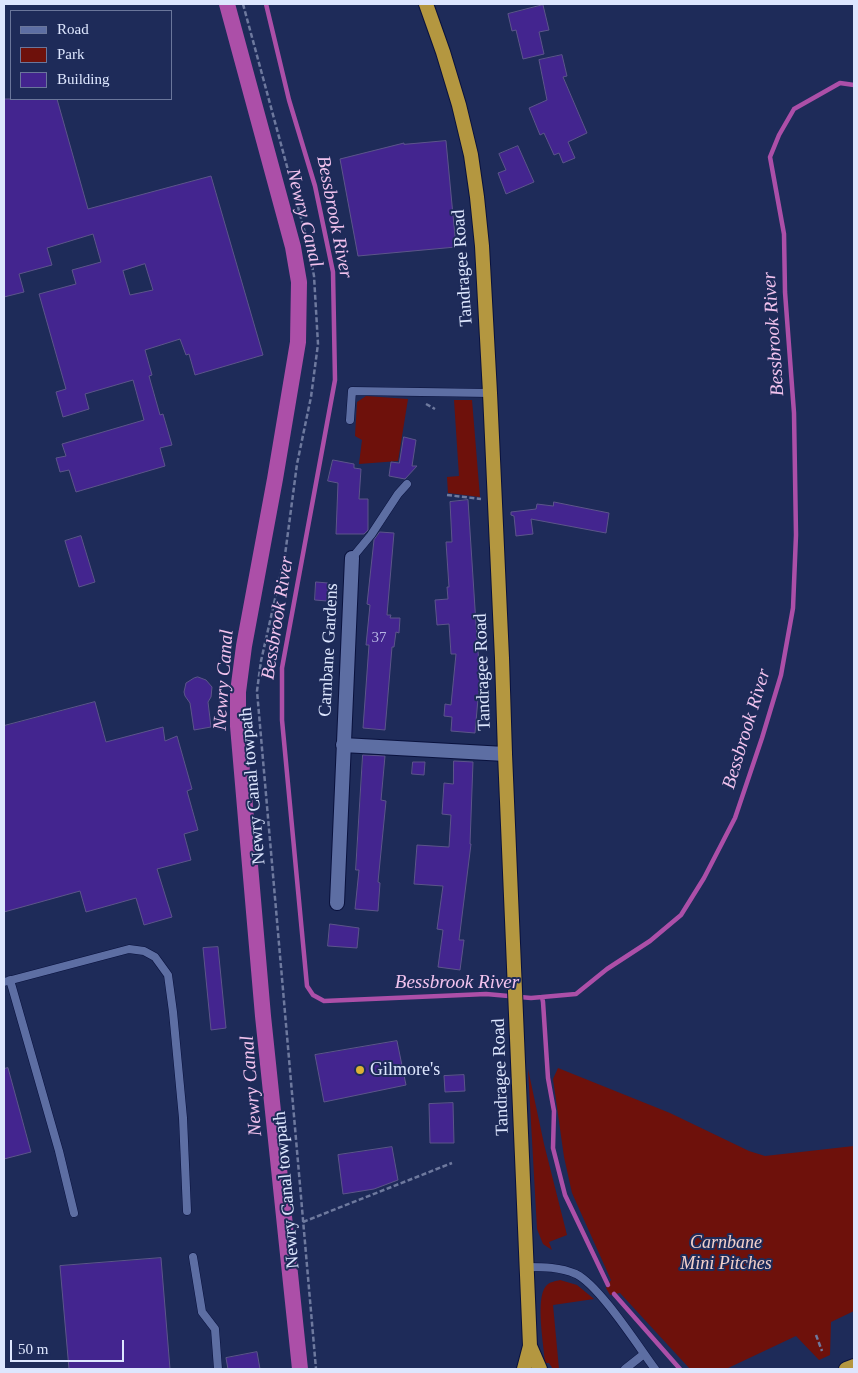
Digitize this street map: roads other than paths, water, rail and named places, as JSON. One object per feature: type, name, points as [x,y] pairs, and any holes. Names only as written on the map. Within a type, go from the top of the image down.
[{"type":"highway","name":"Tandragee Road","points":[[426,4],[447,65],[471,155],[482,246],[502,658],[530,1346],[524,1369]]},
{"type":"highway","name":"Tandragee Road","points":[[530,1346],[540,1369]]},
{"type":"highway","points":[[846,1369],[854,1366]]},
{"type":"street","name":"Carnbane Gardens","points":[[338,903],[352,558]]},
{"type":"street","points":[[343,745],[505,754]]},
{"type":"lane","points":[[350,420],[352,391],[490,393]]},
{"type":"lane","points":[[352,558],[371,535],[398,494],[407,484]]},
{"type":"lane","points":[[74,1213],[59,1151],[7,981],[128,949],[155,956],[168,975],[182,1118],[187,1210]]},
{"type":"lane","points":[[193,1257],[202,1312],[214,1329],[218,1369]]},
{"type":"lane","points":[[526,1267],[556,1268],[578,1275],[602,1297],[655,1369]]},
{"type":"lane","points":[[625,1369],[644,1354]]},
{"type":"waterway","name":"Newry Canal","points":[[227,4],[293,247],[299,282],[298,342],[244,646],[238,692],[238,726],[263,1016],[300,1369]]},
{"type":"waterway","name":"Bessbrook River","points":[[266,4],[289,100],[315,186],[333,272],[335,380],[282,668],[282,720],[307,986],[313,995],[324,1001],[486,994],[531,998],[576,994],[607,969],[650,941],[681,915],[704,878],[735,818],[762,738],[781,675],[793,608],[796,535],[794,413],[785,292],[784,234],[770,157],[779,135],[794,109],[840,83],[854,85]]},
{"type":"waterway","points":[[542,997],[548,1078],[554,1111],[553,1148],[565,1195],[608,1285]]},
{"type":"waterway","points":[[614,1294],[680,1369]]},
{"type":"place","name":"Gilmore's","points":[[360,1070]]},
{"type":"park label","name":"Carnbane Mini Pitches","points":[[726,1253]]}]
